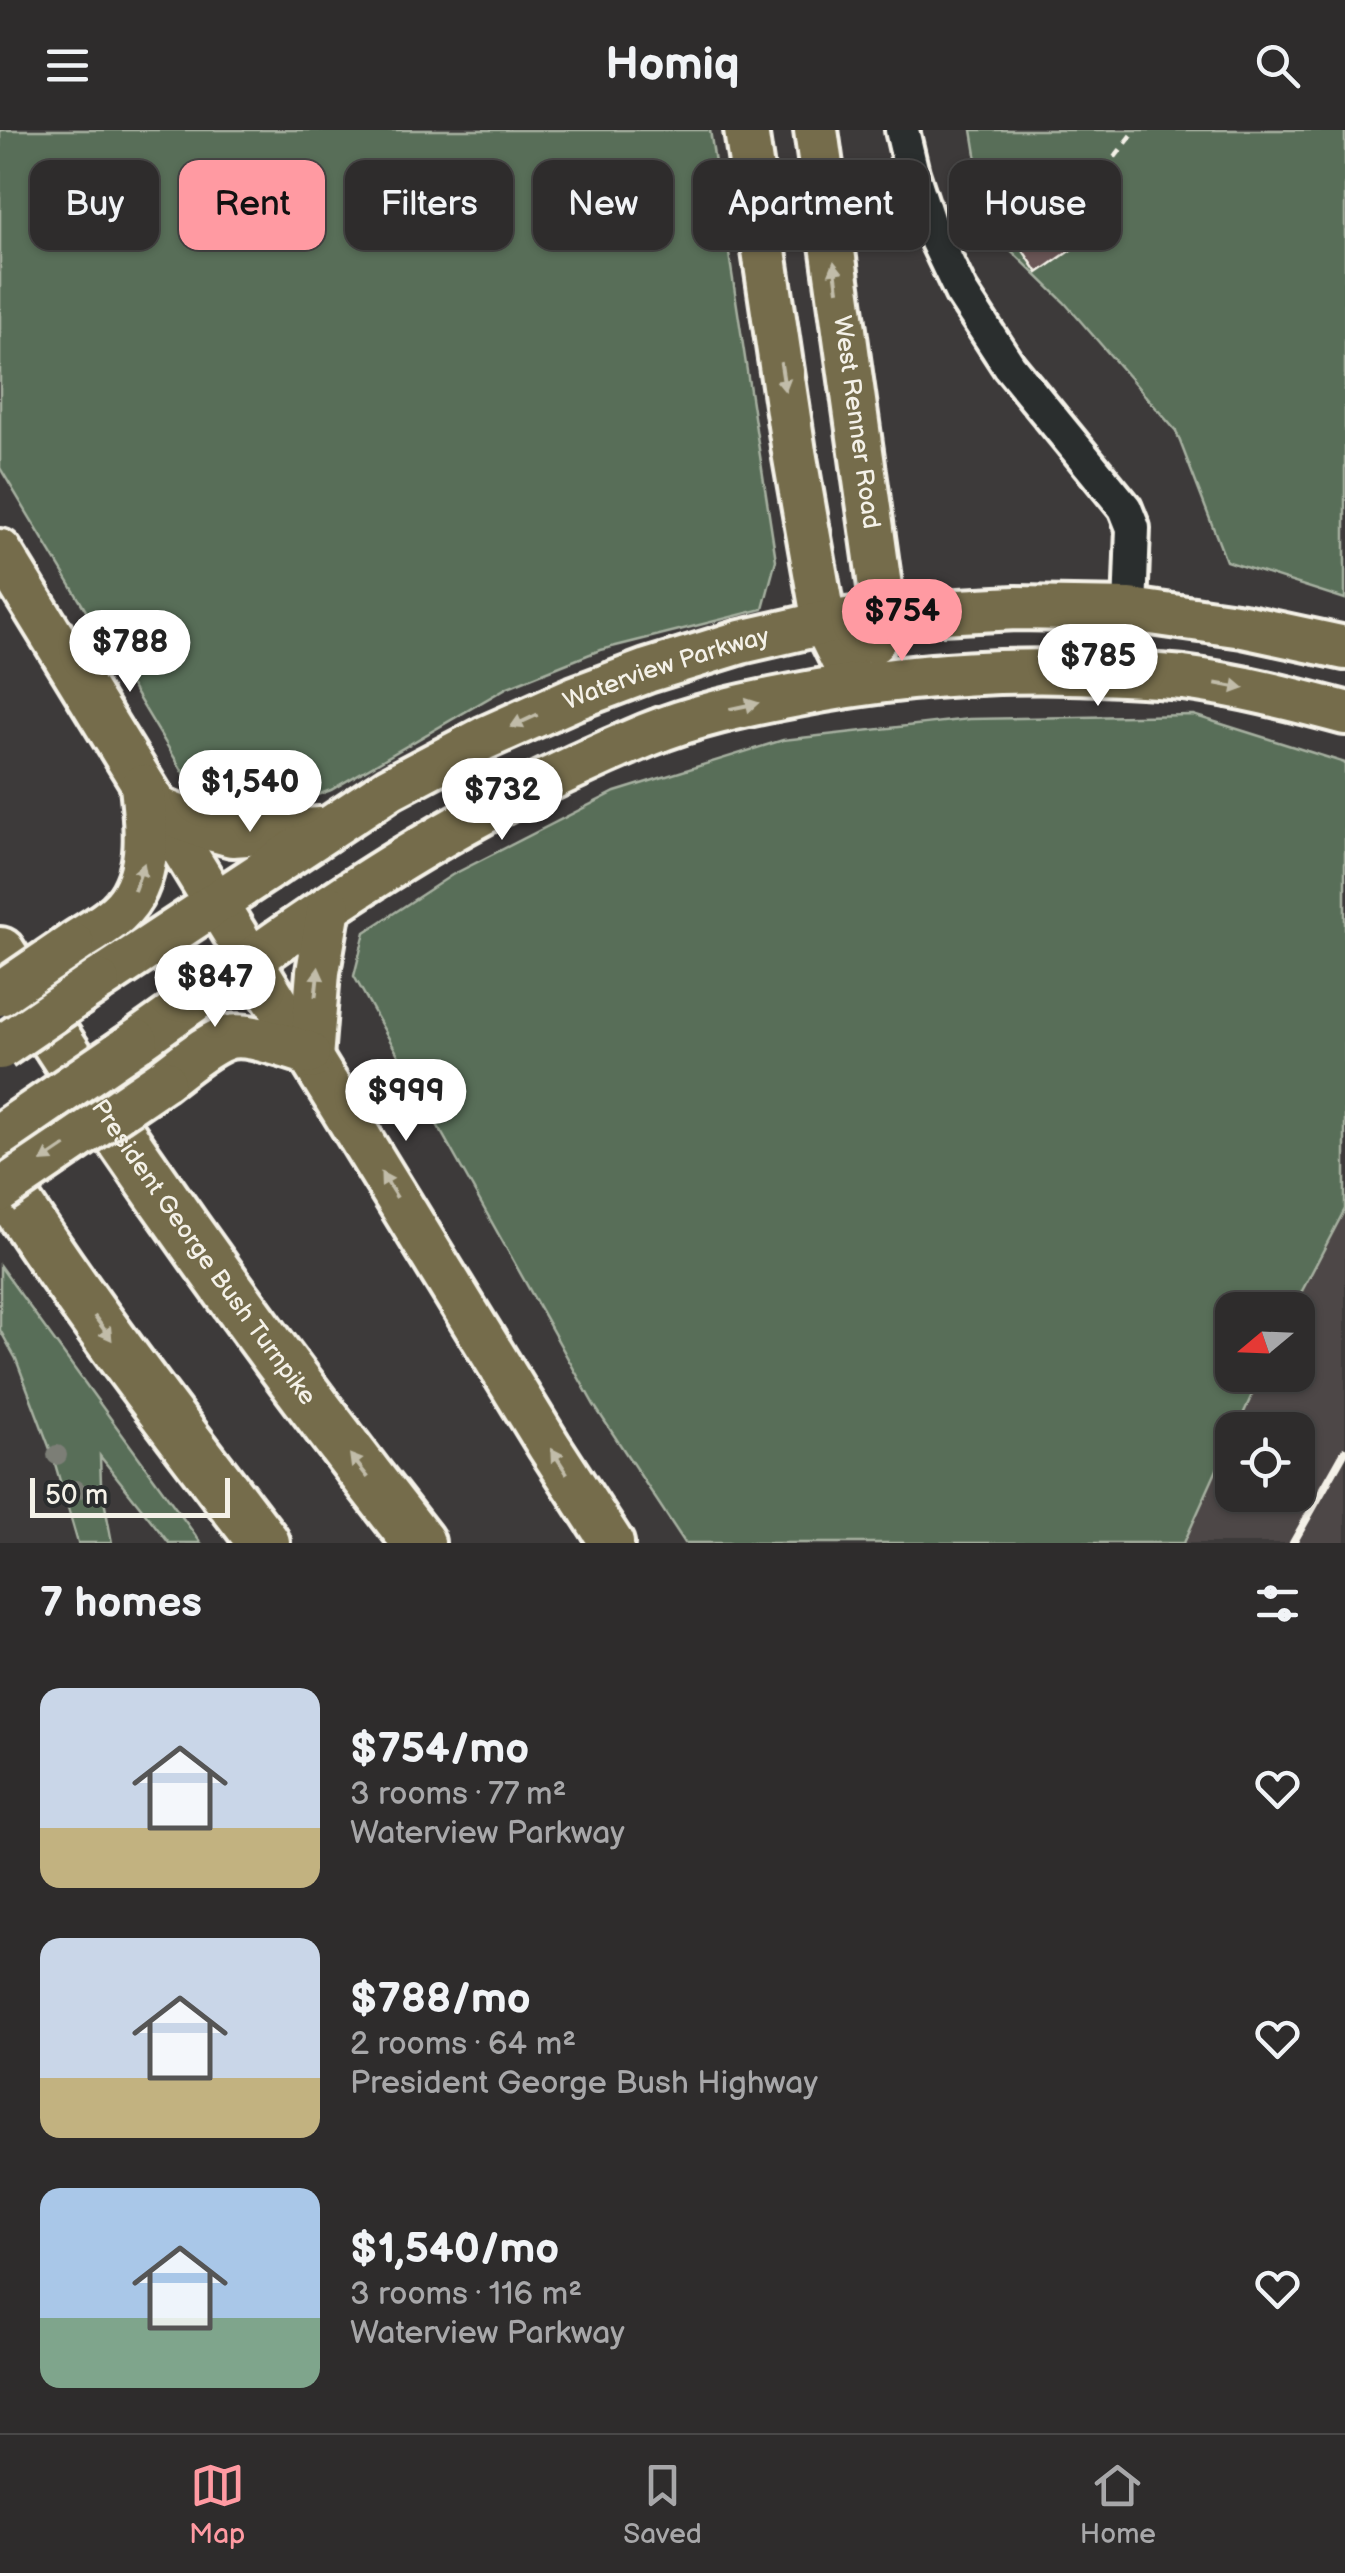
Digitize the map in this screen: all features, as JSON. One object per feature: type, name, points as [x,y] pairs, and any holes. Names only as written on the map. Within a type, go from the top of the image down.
[{"type":"highway","name":"President George Bush Turnpike","points":[[0,953],[210,1265],[419,1543]]},
{"type":"highway","points":[[0,1178],[46,1250],[264,1543]]},
{"type":"main road","points":[[746,130],[824,623],[854,684]]},
{"type":"main road","name":"West Renner Road","points":[[816,130],[884,615]]},
{"type":"main road","points":[[0,551],[612,1543]]},
{"type":"main road","name":"Waterview Parkway","points":[[0,1048],[390,788],[574,698],[741,642],[824,623],[884,615],[1016,608],[1130,610],[1243,626],[1345,648]]},
{"type":"main road","points":[[854,684],[884,615]]},
{"type":"main road","points":[[0,1135],[415,851],[494,806],[651,733],[734,708],[854,684],[978,672],[1066,670],[1182,678],[1276,694],[1345,714]]},
{"type":"main road","points":[[149,794],[203,827],[232,835],[326,828]]},
{"type":"main road","points":[[0,994],[120,912],[136,888],[145,859],[149,794]]},
{"type":"main road","points":[[309,1055],[329,907]]},
{"type":"main road","points":[[0,1191],[218,1042],[246,1037],[309,1055]]},
{"type":"lane","points":[[902,130],[909,160]]},
{"type":"lane","points":[[929,225],[960,292],[1009,366],[1125,508],[1132,528],[1130,610]]},
{"type":"path","points":[[1113,160],[1136,130]]},
{"type":"path","points":[[929,225],[949,217]]},
{"type":"shaded area","points":[[1345,1209],[1345,1543],[1185,1543],[1215,1475],[1215,1512],[1315,1512],[1315,1412],[1244,1412],[1253,1392],[1315,1392],[1315,1292],[1301,1292]]},
{"type":"green space","points":[[0,130],[710,130],[715,160],[693,160],[693,250],[728,250],[776,560],[763,609],[600,650],[508,687],[331,790],[289,805],[236,808],[189,782],[0,468]]},
{"type":"green space","points":[[972,130],[1345,130],[1345,599],[1226,561],[1176,431],[1064,302],[1011,250],[1121,250],[1121,160],[977,160]]},
{"type":"green space","points":[[1193,715],[1345,763],[1345,1209],[1301,1292],[1215,1292],[1215,1392],[1253,1392],[1244,1412],[1215,1412],[1215,1474],[1184,1543],[685,1543],[594,1405],[354,976],[365,932],[452,875],[615,792],[783,740],[969,719]]},
{"type":"green space","points":[[0,1266],[201,1543],[169,1543],[100,1456],[112,1543],[78,1543],[53,1457],[16,1359],[0,1330]]},
{"type":"building","points":[[1023,250],[1071,250],[1038,273]]},
{"type":"railway","points":[[1293,1543],[1345,1451]]}]
